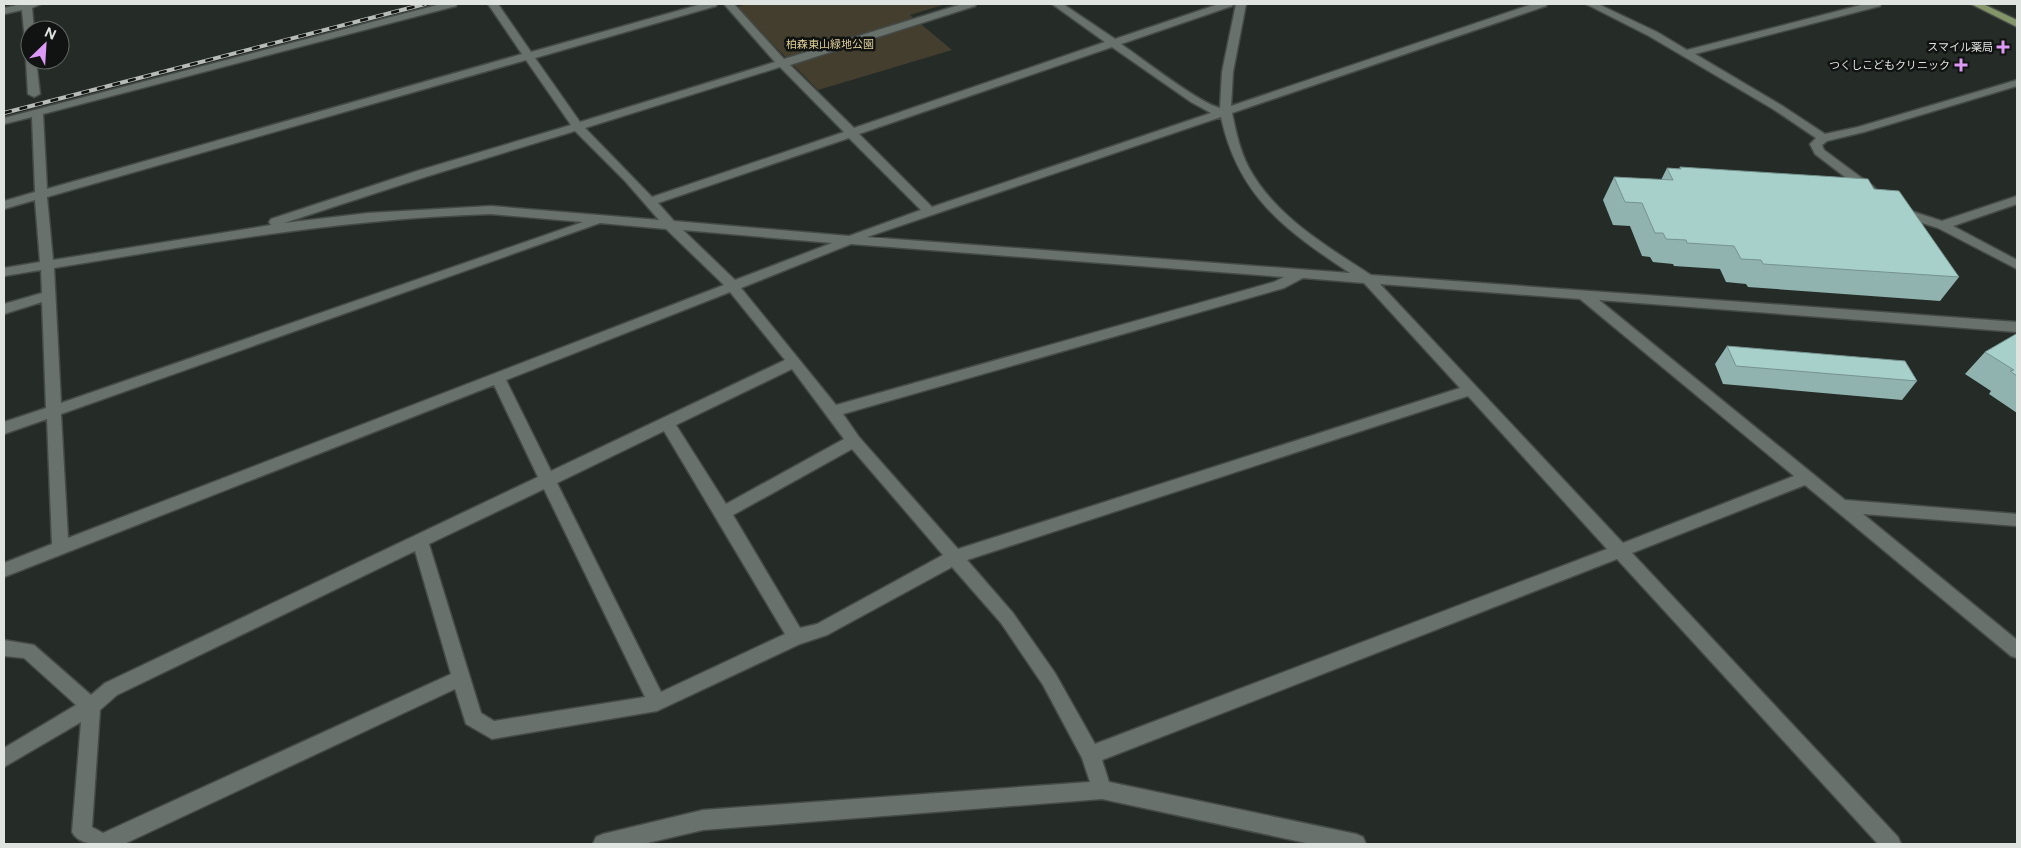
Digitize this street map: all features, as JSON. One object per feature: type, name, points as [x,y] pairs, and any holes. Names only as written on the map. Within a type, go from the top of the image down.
[{"type":"main road","points":[[1976,4],[2017,24]]},
{"type":"street","points":[[4,11],[30,4],[30,20]]},
{"type":"street","points":[[4,121],[452,4]]},
{"type":"street","points":[[493,4],[577,126],[629,178],[670,225],[732,285],[834,411],[854,441],[1007,618],[1049,679],[1091,755],[1102,790]]},
{"type":"street","points":[[4,205],[712,4]]},
{"type":"street","points":[[729,4],[782,63],[930,212]]},
{"type":"street","points":[[241,234],[421,174],[970,4]]},
{"type":"street","points":[[1057,4],[1202,104],[1210,109],[1226,112]]},
{"type":"street","points":[[650,202],[1112,42],[1228,4]]},
{"type":"street","points":[[1240,4],[1226,82],[1226,112],[1234,150],[1258,192],[1282,218],[1368,279],[1891,844]]},
{"type":"street","points":[[4,570],[850,239],[1542,4]]},
{"type":"street","points":[[1591,4],[1653,34],[1777,107],[1824,138]]},
{"type":"street","points":[[1686,53],[1876,4]]},
{"type":"street","points":[[33,70],[34,94]]},
{"type":"street","points":[[2017,83],[1860,130],[1824,138],[1816,144],[1819,152],[1910,215],[1942,225],[2017,266]]},
{"type":"street","points":[[37,112],[49,295],[52,411],[60,548]]},
{"type":"street","points":[[1942,225],[2017,200]]},
{"type":"street","points":[[4,272],[241,234],[351,219],[442,211],[491,210],[1368,279],[2017,327]]},
{"type":"street","points":[[4,428],[600,219]]},
{"type":"street","points":[[834,411],[1279,285],[1302,273]]},
{"type":"street","points":[[4,309],[49,295]]},
{"type":"street","points":[[1584,295],[2017,650]]},
{"type":"street","points":[[4,758],[91,706],[111,690],[794,362]]},
{"type":"street","points":[[497,377],[657,703]]},
{"type":"street","points":[[420,541],[473,718],[492,730],[657,703],[796,637],[821,630],[955,558],[1281,450],[1471,390]]},
{"type":"street","points":[[667,423],[796,637]]},
{"type":"street","points":[[723,513],[854,441]]},
{"type":"street","points":[[1091,755],[1340,661],[1806,478]]},
{"type":"street","points":[[1840,506],[2017,520]]},
{"type":"street","points":[[4,648],[28,651],[91,706]]},
{"type":"street","points":[[91,706],[82,832],[102,844],[462,677]]},
{"type":"street","points":[[603,844],[703,820],[1102,790],[1356,844]]},
{"type":"green space","name":"柏森東山緑地公園","points":[[747,4],[946,4],[910,15],[952,50],[818,90],[736,7]]},
{"type":"building","points":[[1680,167],[1868,179],[1874,189],[1899,191],[1959,277],[1763,264],[1761,260],[1741,259],[1734,246],[1687,243],[1686,240],[1666,239],[1663,233],[1655,233],[1642,203],[1625,202],[1614,177],[1673,180],[1667,168],[1681,169]]},
{"type":"building","points":[[2016,334],[2017,376],[2010,371],[2014,370],[1985,352]]},
{"type":"building","points":[[1727,346],[1905,361],[1917,381],[1736,366]]},
{"type":"railway","points":[[4,113],[425,4]]},
{"type":"place","name":"スマイル薬局","points":[[2003,47]]},
{"type":"place","name":"つくしこどもクリニック","points":[[1961,65]]}]
